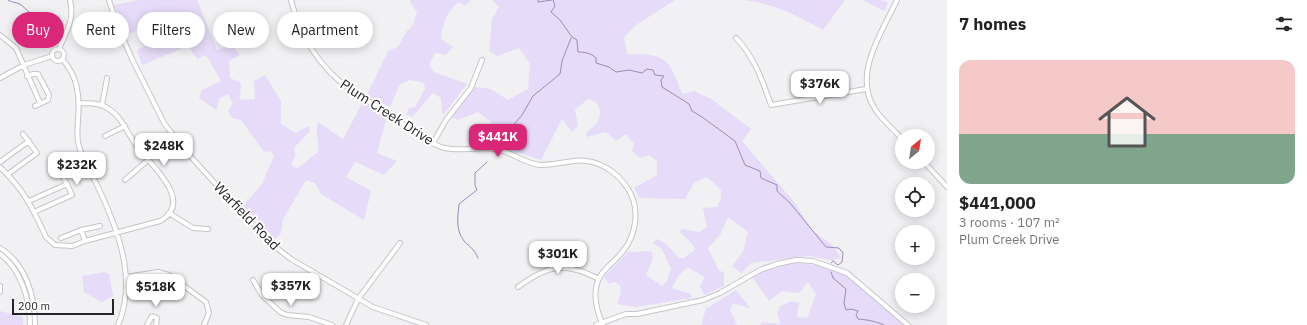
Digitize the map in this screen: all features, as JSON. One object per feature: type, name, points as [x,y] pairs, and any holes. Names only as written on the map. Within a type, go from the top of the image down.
[{"type":"street","points":[[52,56],[54,50],[59,49],[70,26],[72,13],[70,0]]},
{"type":"street","name":"Warfield Road","points":[[109,0],[116,22],[152,102],[164,123],[182,147],[232,202],[284,254],[358,299],[384,312],[426,325]]},
{"type":"street","name":"Plum Creek Drive","points":[[291,0],[302,32],[314,53],[327,70],[350,89],[433,143],[455,150],[496,149],[540,165],[554,165],[576,161],[589,162],[602,166],[619,177],[632,196],[636,216],[634,230],[623,252],[606,268],[599,278],[595,301],[602,324]]},
{"type":"street","points":[[895,131],[875,109],[866,88],[867,72],[870,60],[897,0]]},
{"type":"street","points":[[0,35],[16,48],[40,103]]},
{"type":"street","points":[[736,38],[748,53],[764,86],[771,105],[866,88]]},
{"type":"street","points":[[59,49],[63,53],[62,59],[76,82],[80,103],[77,133],[79,148],[112,217],[118,233],[126,277],[125,304],[118,325]]},
{"type":"street","points":[[0,78],[24,65],[52,56]]},
{"type":"street","points":[[52,56],[57,61],[62,59]]},
{"type":"street","points":[[433,143],[446,120],[471,88],[482,60]]},
{"type":"street","points":[[27,76],[38,74],[49,95],[48,100],[35,106]]},
{"type":"street","points":[[102,105],[107,78]]},
{"type":"street","points":[[0,167],[18,184],[29,201],[46,237],[50,242],[61,247],[118,233],[160,221],[167,217],[174,201],[169,186],[136,146],[116,113],[102,105],[80,103]]},
{"type":"street","points":[[105,136],[125,126]]},
{"type":"street","points":[[8,174],[36,153],[23,134]]},
{"type":"street","points":[[0,162],[29,142]]},
{"type":"street","points":[[125,180],[148,160]]},
{"type":"street","points":[[930,169],[947,187]]},
{"type":"street","points":[[34,212],[72,195],[64,179]]},
{"type":"street","points":[[29,201],[67,184]]},
{"type":"street","points":[[169,213],[193,228],[208,229]]},
{"type":"street","points":[[60,238],[81,230],[100,226]]},
{"type":"street","points":[[81,230],[85,240]]},
{"type":"street","points":[[346,325],[358,299],[400,243]]},
{"type":"street","points":[[0,248],[11,256],[23,271],[32,300],[36,325]]},
{"type":"street","points":[[0,254],[18,273],[29,309],[30,325]]},
{"type":"street","points":[[596,325],[626,314],[637,314],[703,300],[720,293],[760,270],[776,264],[796,260],[813,261],[846,273],[908,325]]},
{"type":"street","points":[[518,287],[539,273],[558,267],[577,268],[599,278]]},
{"type":"street","points":[[126,277],[158,272],[169,276],[206,302],[209,313],[204,325]]},
{"type":"street","points":[[253,280],[262,296],[280,312],[287,315],[309,317],[332,325]]},
{"type":"street","points":[[0,286],[0,292]]},
{"type":"street","points":[[147,325],[152,316],[157,318],[156,325]]},
{"type":"shaded area","points":[[140,0],[197,0],[202,12],[137,12],[137,31],[129,33],[129,12],[116,12],[114,5]]},
{"type":"shaded area","points":[[411,0],[471,0],[465,6],[458,2],[448,14],[444,23],[441,39],[453,47],[446,55],[435,53],[429,65],[434,72],[467,84],[444,114],[442,113],[441,98],[433,93],[412,117],[406,114],[409,108],[415,107],[425,89],[424,83],[410,80],[400,84],[390,107],[367,95],[388,51],[398,47],[406,32],[413,25],[417,12],[410,2]]},
{"type":"shaded area","points":[[492,0],[675,0],[636,25],[624,37],[627,54],[651,55],[665,60],[674,73],[682,94],[694,91],[711,99],[751,129],[742,141],[795,203],[812,230],[832,245],[841,257],[833,261],[810,256],[751,263],[741,273],[732,266],[743,252],[748,232],[728,217],[720,235],[708,248],[719,271],[724,272],[724,286],[704,295],[700,286],[705,277],[687,267],[678,276],[672,288],[691,294],[692,298],[636,307],[617,304],[621,293],[620,285],[615,282],[609,284],[604,277],[629,251],[649,251],[652,252],[653,257],[646,275],[662,286],[667,281],[671,269],[662,249],[653,243],[657,239],[666,244],[679,258],[684,258],[695,250],[694,246],[680,232],[682,229],[699,232],[707,227],[703,208],[717,207],[721,199],[721,190],[707,177],[694,183],[685,199],[640,198],[634,188],[657,175],[657,161],[649,155],[640,158],[632,151],[634,144],[626,134],[616,141],[606,132],[587,137],[586,133],[597,123],[601,112],[597,103],[588,99],[575,110],[578,126],[572,132],[562,119],[541,160],[487,142],[491,122],[478,112],[458,120],[452,117],[475,87],[491,89],[508,100],[528,89],[530,64],[519,48],[498,56],[489,51],[492,19],[499,7]]},
{"type":"shaded area","points":[[744,0],[845,0],[823,30],[795,15],[775,7]]},
{"type":"shaded area","points":[[863,0],[882,0],[888,3],[884,11]]},
{"type":"shaded area","points":[[205,20],[213,40],[213,48],[216,48],[217,50],[223,48],[234,48],[240,55],[229,61],[230,78],[241,83],[240,100],[255,99],[254,81],[265,75],[281,101],[281,124],[295,133],[309,126],[310,131],[294,148],[295,156],[291,165],[297,169],[318,152],[318,122],[343,139],[363,102],[387,116],[377,153],[397,161],[384,175],[355,162],[346,177],[371,191],[364,220],[321,194],[315,183],[306,180],[283,219],[281,233],[275,239],[243,206],[262,184],[274,156],[270,151],[264,152],[241,120],[232,118],[228,111],[233,103],[228,94],[220,98],[216,110],[199,98],[202,90],[221,81],[206,55],[197,59],[189,48],[205,48]]},
{"type":"shaded area","points":[[141,48],[183,48],[142,65],[137,50]]},
{"type":"shaded area","points":[[795,263],[818,265],[845,273],[908,325],[760,325],[762,322],[781,324],[777,314],[780,306],[792,301],[799,303],[797,317],[807,318],[816,294],[808,282],[799,293],[782,291],[769,301],[752,277],[773,268]]},
{"type":"shaded area","points":[[105,272],[109,274],[113,296],[102,302],[84,292],[82,276]]},
{"type":"shaded area","points":[[736,290],[751,309],[733,303],[730,310],[737,325],[701,325],[706,309]]},
{"type":"shaded area","points":[[0,311],[23,317],[23,325],[0,325]]},
{"type":"waterway","points":[[8,0],[20,4],[29,12]]},
{"type":"waterway","points":[[538,0],[538,2],[552,0]]},
{"type":"waterway","points":[[553,0],[555,6],[551,12],[560,20],[572,37],[577,40],[578,52],[592,55],[596,58],[596,63],[609,67],[616,72],[629,70],[642,73],[647,69],[653,70],[655,75],[664,76],[661,80],[662,87],[689,104],[692,111],[735,141],[745,165],[760,171],[761,178],[777,185],[777,191],[790,203],[826,247],[839,248],[843,253],[842,262],[838,265],[833,261],[831,263]]},
{"type":"waterway","points":[[499,142],[522,115],[533,96],[560,74],[562,61],[571,38]]},
{"type":"waterway","points":[[478,258],[474,251],[464,241],[459,232],[458,214],[459,204],[477,190],[475,185],[475,173],[487,162]]},
{"type":"waterway","points":[[831,272],[833,278],[846,289],[844,303],[846,310],[851,309],[858,311],[856,315],[858,319],[884,325]]}]
